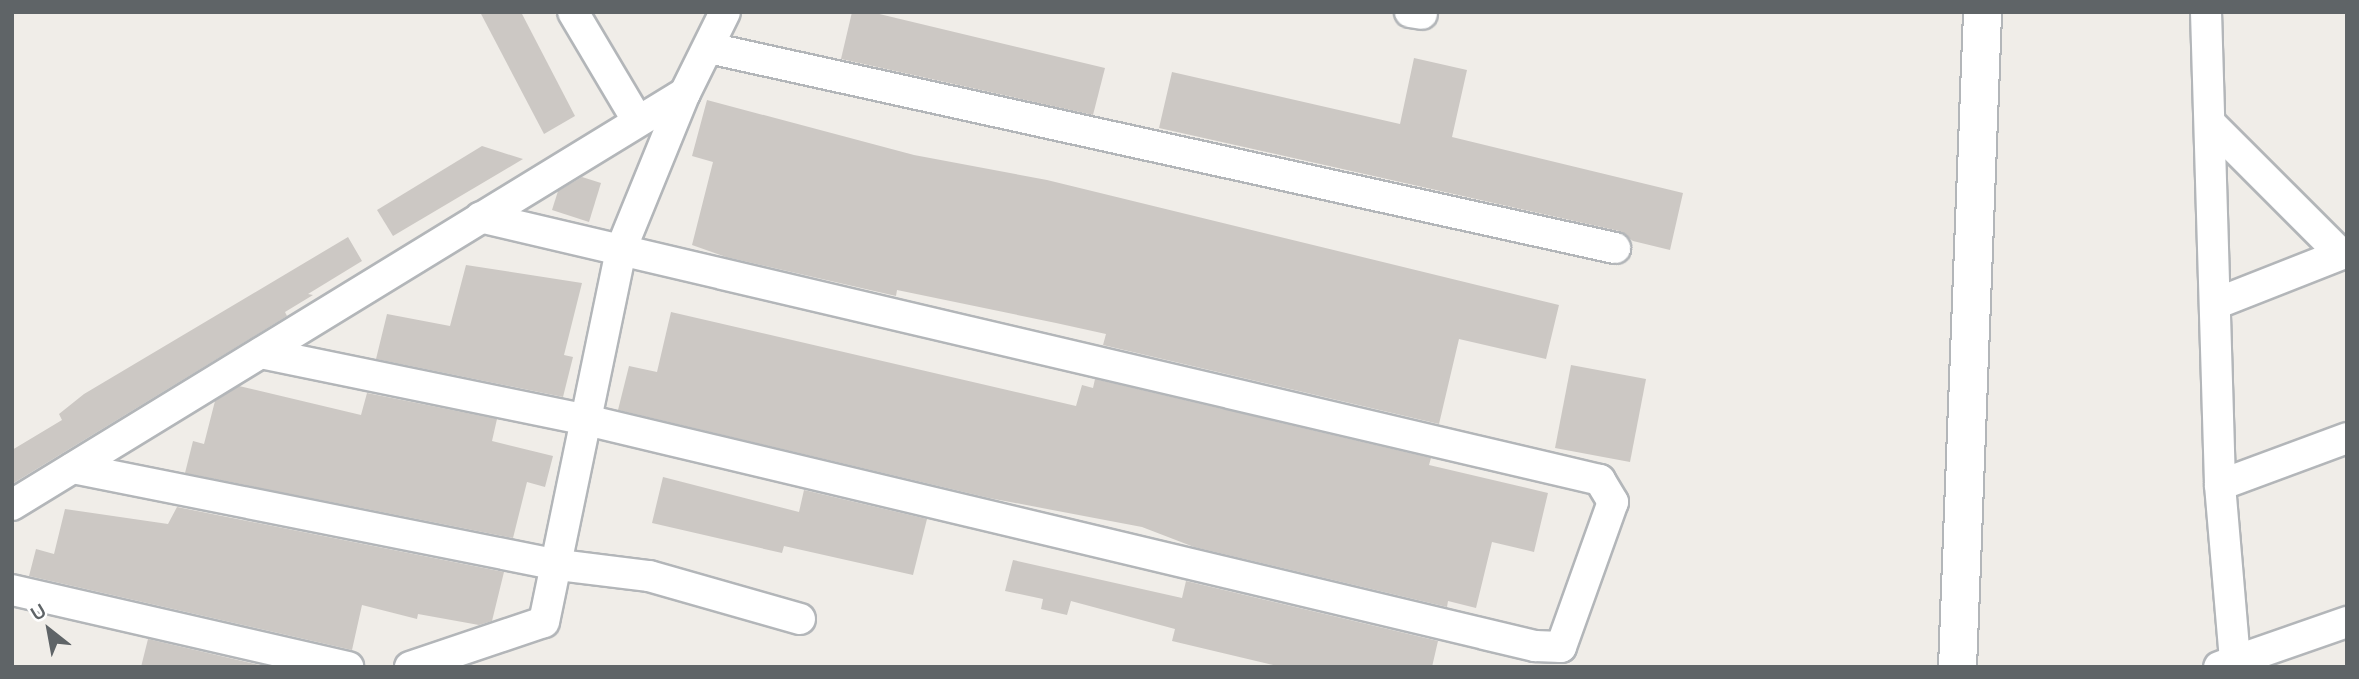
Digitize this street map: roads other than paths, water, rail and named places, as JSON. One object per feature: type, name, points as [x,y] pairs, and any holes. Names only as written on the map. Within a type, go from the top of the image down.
[{"type":"street","points":[[573,12],[638,120]]},
{"type":"street","points":[[410,667],[544,622],[559,565],[582,419],[622,247],[685,93],[725,12]]},
{"type":"street","points":[[1957,667],[1982,12]]},
{"type":"street","points":[[2206,12],[2227,664],[2347,622]]},
{"type":"street","points":[[709,48],[1615,248]]},
{"type":"street","points":[[12,505],[685,93]]},
{"type":"street","points":[[2211,124],[2344,253],[2215,304]]},
{"type":"street","points":[[261,353],[582,419],[1521,643],[1568,657],[1613,502],[1600,480],[622,247],[480,217]]},
{"type":"street","points":[[2220,485],[2347,438]]},
{"type":"street","points":[[73,468],[559,565],[649,576],[800,619]]},
{"type":"street","points":[[12,590],[348,667]]}]
